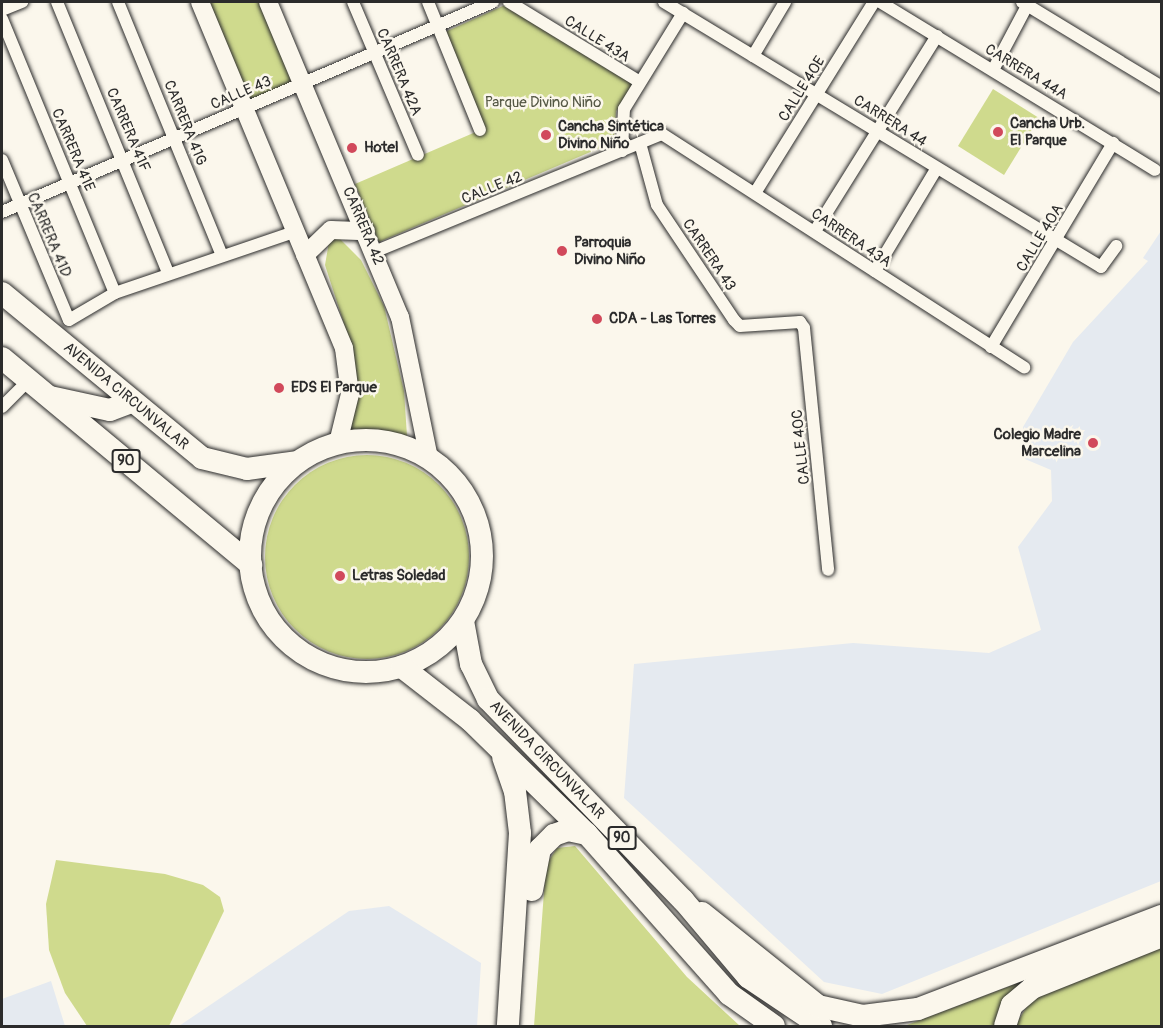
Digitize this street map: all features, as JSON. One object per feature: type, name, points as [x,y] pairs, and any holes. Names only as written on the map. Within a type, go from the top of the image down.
[{"type":"highway","name":"AVENIDA CIRCUNVALAR","points":[[2,293],[131,402],[202,458],[247,469],[299,461]]},
{"type":"highway","name":"90","points":[[2,358],[250,565]]},
{"type":"highway","points":[[49,397],[110,410],[131,402]]},
{"type":"highway","points":[[385,441],[429,458],[462,490],[480,532],[480,578],[463,621],[437,649],[402,667],[350,672],[302,653],[266,615],[250,565],[257,518],[267,496],[299,461],[338,443],[385,441]]},
{"type":"highway","name":"AVENIDA CIRCUNVALAR","points":[[463,621],[471,664],[488,699],[683,900],[748,977],[821,1026]]},
{"type":"highway","name":"AVENIDA CIRCUNVALAR","points":[[402,667],[439,691],[587,834],[729,993],[774,1026]]},
{"type":"highway","points":[[500,750],[515,791],[520,833],[508,1026]]},
{"type":"highway","points":[[523,1026],[534,866],[554,835],[568,830],[587,834]]},
{"type":"highway","points":[[683,900],[818,1006],[863,1016],[918,1009],[1161,916]]},
{"type":"highway","points":[[1005,1026],[1012,1005],[1032,988],[1161,936]]},
{"type":"street","points":[[2,10],[22,2]]},
{"type":"street","name":"CARRERA 41F","points":[[57,2],[124,159],[168,273]]},
{"type":"street","name":"CARRERA 41G","points":[[118,2],[222,256]]},
{"type":"street","points":[[200,2],[344,348],[349,376],[338,443]]},
{"type":"street","name":"CARRERA 42","points":[[268,2],[366,231],[411,354],[418,421],[429,458]]},
{"type":"street","name":"CARRERA 42A","points":[[353,2],[418,155]]},
{"type":"street","points":[[428,2],[480,129]]},
{"type":"street","name":"CALLE 43","points":[[2,212],[493,2]]},
{"type":"street","name":"CALLE 43A","points":[[508,2],[640,82]]},
{"type":"street","name":"CARRERA 44","points":[[664,2],[1101,267],[1116,246]]},
{"type":"street","points":[[753,56],[785,2]]},
{"type":"street","name":"CALLE 40E","points":[[755,193],[874,2]]},
{"type":"street","name":"CARRERA 44A","points":[[880,2],[1155,170]]},
{"type":"street","points":[[993,70],[1026,3],[1161,87]]},
{"type":"street","points":[[622,151],[624,108],[683,13]]},
{"type":"street","name":"CARRERA 41E","points":[[2,19],[115,293]]},
{"type":"street","points":[[814,231],[937,36]]},
{"type":"street","name":"CALLE 42","points":[[374,252],[662,134]]},
{"type":"street","name":"CARRERA 43A","points":[[662,134],[1024,367]]},
{"type":"street","name":"CARRERA 43","points":[[640,143],[657,205],[734,320],[740,326],[800,322]]},
{"type":"street","name":"CALLE 40A","points":[[991,347],[1113,143]]},
{"type":"street","name":"CARRERA 41D","points":[[2,160],[69,320]]},
{"type":"street","points":[[875,271],[937,168]]},
{"type":"street","points":[[305,255],[331,230],[366,231]]},
{"type":"street","points":[[62,343],[69,320],[115,293],[168,273],[297,231]]},
{"type":"street","name":"CALLE 40C","points":[[800,322],[828,570]]},
{"type":"street","points":[[2,407],[29,380]]},
{"type":"shaded area","points":[[1161,231],[1161,881],[882,994],[824,982],[624,798],[634,664],[853,643],[989,653],[1041,630],[1018,547],[1052,501],[1051,470],[1025,459],[1023,427],[1073,342],[1148,261],[1143,258]]},
{"type":"shaded area","points":[[389,906],[481,963],[477,1026],[179,1026],[349,911]]},
{"type":"shaded area","points":[[51,981],[65,1026],[2,1026],[2,999]]},
{"type":"green space","points":[[200,2],[268,2],[302,83],[243,108]]},
{"type":"green space","name":"Parque Divino Niño","points":[[505,5],[637,85],[616,111],[614,142],[379,242],[355,184],[485,128],[445,32]]},
{"type":"green space","name":"Cancha Urb. El Parque","points":[[993,89],[1039,118],[1004,175],[958,146]]},
{"type":"green space","points":[[338,237],[361,260],[384,306],[404,391],[407,436],[350,430],[354,355],[325,265],[329,242]]},
{"type":"green space","points":[[357,455],[377,455],[397,459],[415,467],[432,478],[446,492],[465,527],[469,557],[465,587],[457,605],[446,622],[432,636],[397,655],[377,659],[357,659],[337,655],[319,647],[302,636],[288,622],[269,587],[265,567],[265,547],[269,527],[277,509],[288,492],[302,478],[337,459]]},
{"type":"green space","points":[[575,846],[687,977],[740,1026],[534,1026],[546,865],[557,848]]},
{"type":"green space","points":[[56,860],[165,874],[203,885],[220,897],[224,911],[169,1026],[87,1026],[65,993],[49,950],[46,904]]},
{"type":"green space","points":[[1161,945],[1161,1026],[1015,1026],[1032,998]]},
{"type":"green space","points":[[1039,975],[999,1026],[881,1026],[907,1025]]},
{"type":"place","name":"Cancha Urb. El Parque","points":[[998,132]]},
{"type":"place","name":"Cancha Sintética Divino Niño","points":[[546,135]]},
{"type":"place","name":"Hotel","points":[[352,148]]},
{"type":"place","name":"Parroquia Divino Niño","points":[[562,251]]},
{"type":"place","name":"CDA - Las Torres","points":[[597,319]]},
{"type":"place","name":"EDS El Parque","points":[[279,388]]},
{"type":"place","name":"Colegio Madre Marcelina","points":[[1093,443]]},
{"type":"place","name":"Letras Soledad","points":[[340,576]]}]
